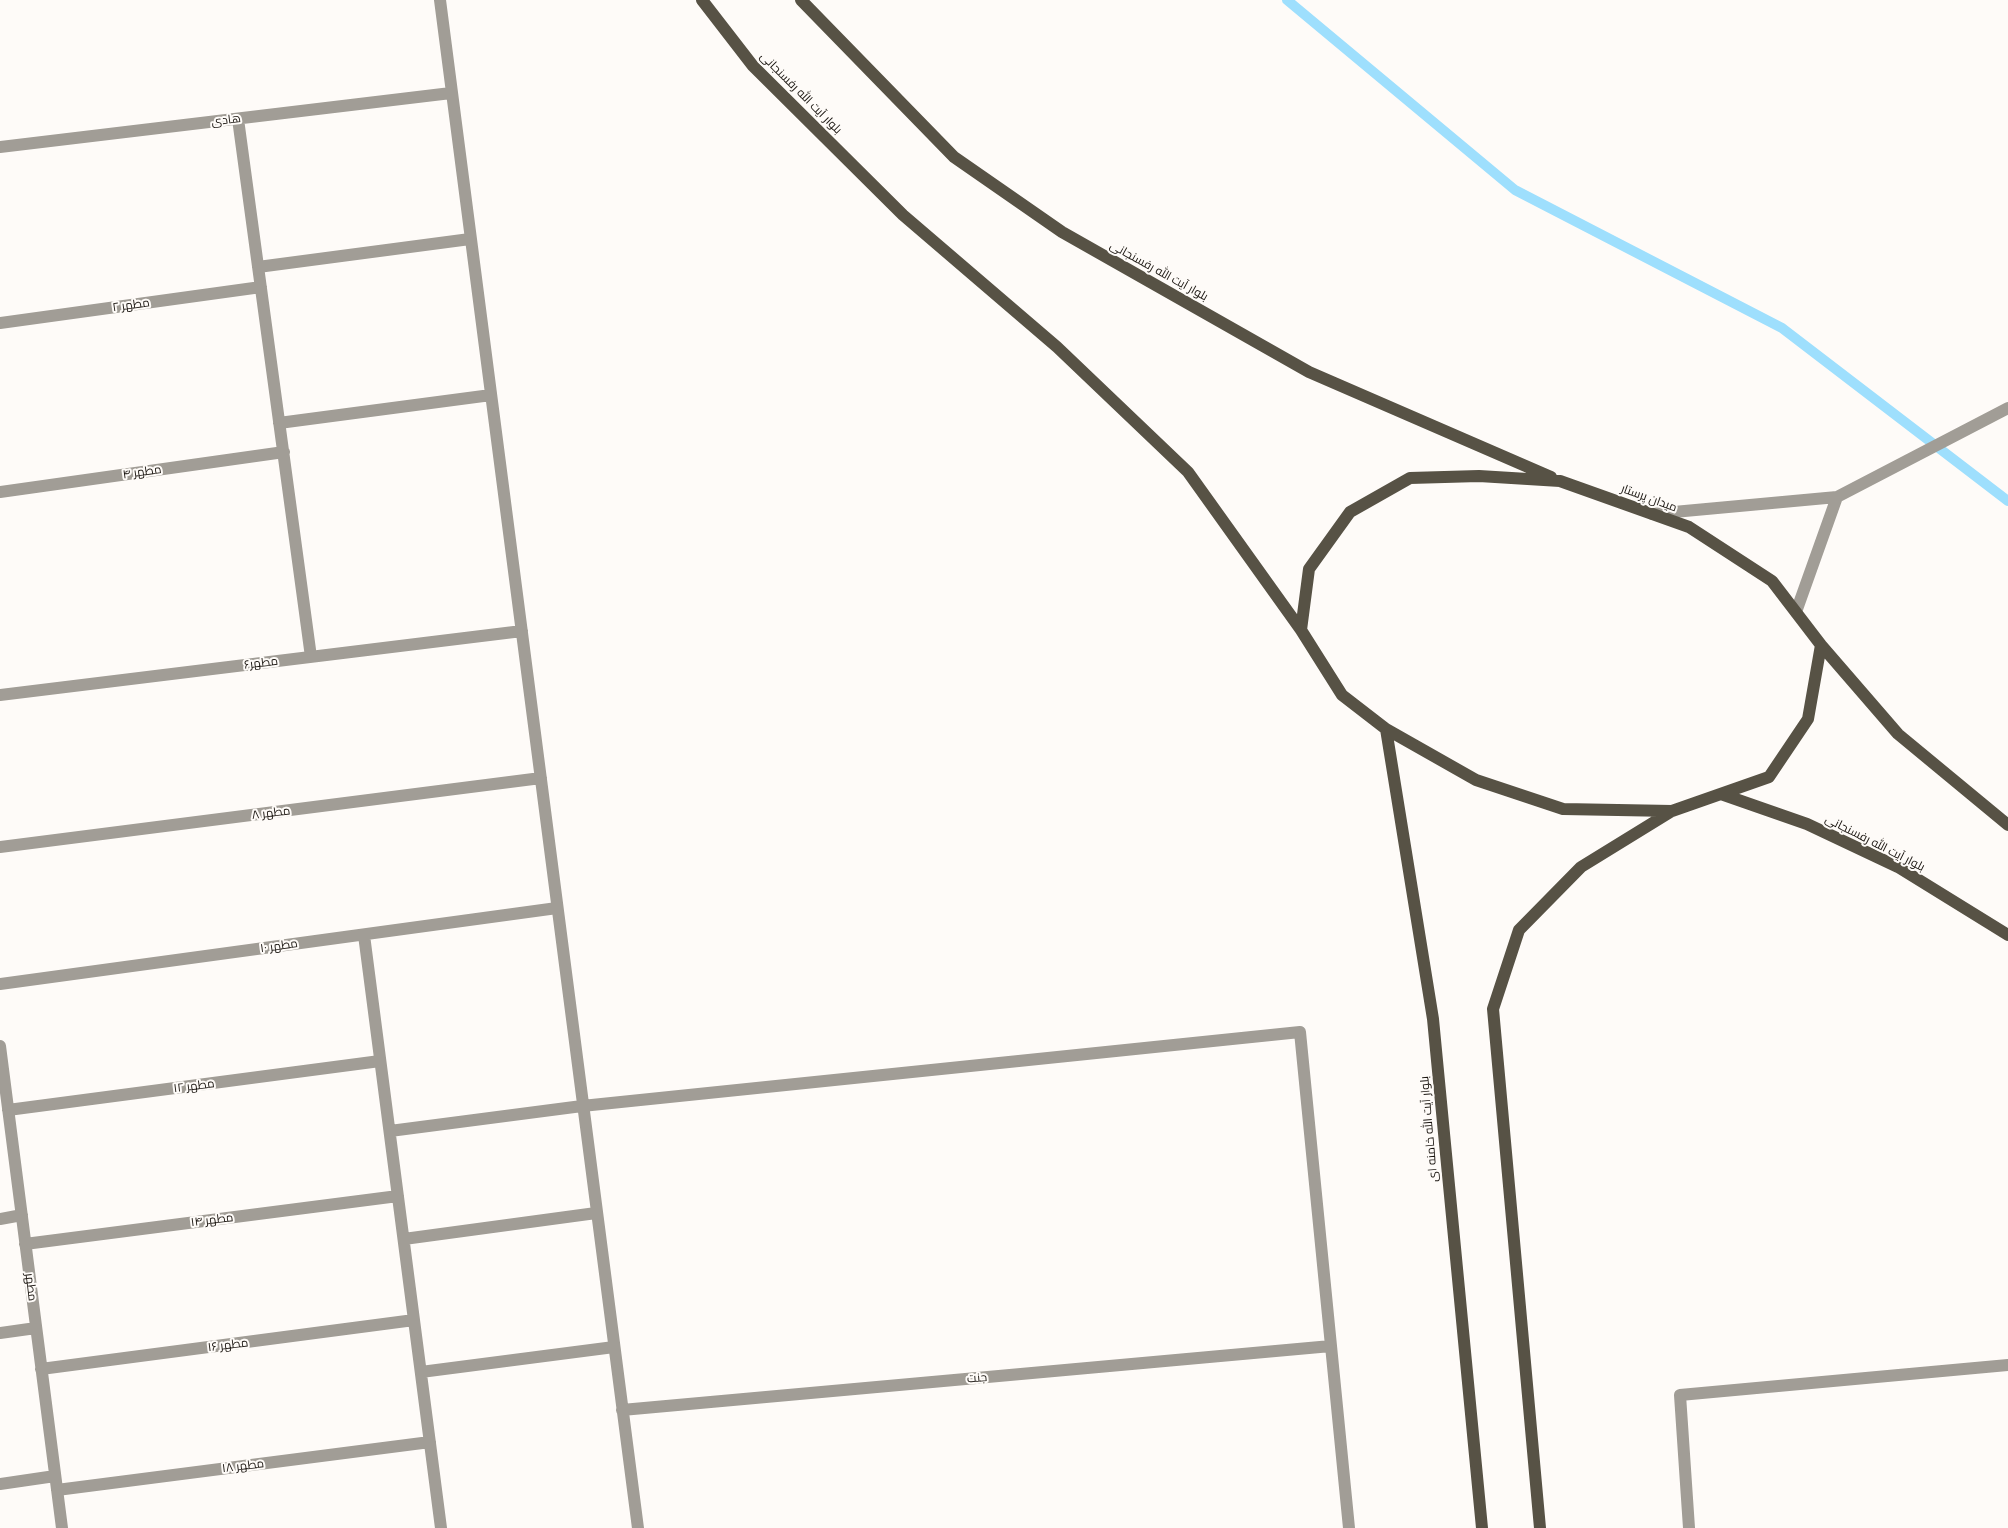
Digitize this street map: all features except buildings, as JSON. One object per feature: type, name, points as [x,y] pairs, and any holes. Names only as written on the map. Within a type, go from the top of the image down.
[{"type":"main road","name":"بلوار آیت الله رفسنجانی","points":[[702,0],[753,66],[903,215],[1057,347],[1188,472],[1301,630]]},
{"type":"main road","name":"بلوار آیت الله رفسنجانی","points":[[802,0],[954,157],[1062,232],[1309,372],[1560,480]]},
{"type":"main road","name":"میدان پرستار","points":[[1301,630],[1309,569],[1350,512],[1410,478],[1480,476],[1560,480],[1689,527],[1772,581],[1821,645]]},
{"type":"main road","points":[[1301,630],[1342,696],[1386,729],[1476,780],[1563,809],[1672,811]]},
{"type":"main road","points":[[1540,1528],[1492,1009],[1519,930],[1581,867],[1672,811],[1769,777],[1808,719],[1821,645]]},
{"type":"main road","points":[[1821,645],[1898,734],[2008,826]]},
{"type":"main road","name":"بلوار آیت الله خامنه ای","points":[[1386,729],[1433,1019],[1482,1528]]},
{"type":"main road","name":"بلوار آیت الله رفسنجانی","points":[[1721,794],[1807,824],[1898,867],[2008,935]]},
{"type":"street","points":[[440,0],[638,1528]]},
{"type":"street","name":"هادی","points":[[0,147],[451,94]]},
{"type":"street","points":[[238,119],[311,657]]},
{"type":"street","points":[[258,267],[470,239]]},
{"type":"street","name":"مطهر ۲","points":[[0,324],[261,287]]},
{"type":"street","points":[[279,423],[491,395]]},
{"type":"street","points":[[1652,514],[1837,498],[2008,408]]},
{"type":"street","name":"مطهر ۴","points":[[0,492],[284,452]]},
{"type":"street","points":[[1796,612],[1837,498]]},
{"type":"street","name":"مطهر۶","points":[[0,695],[522,631]]},
{"type":"street","name":"مطهر ۸","points":[[0,847],[541,778]]},
{"type":"street","name":"مطهر ۱۰","points":[[0,984],[558,908]]},
{"type":"street","points":[[364,935],[441,1528]]},
{"type":"street","points":[[390,1131],[582,1106],[1300,1032],[1349,1528]]},
{"type":"street","name":"مطهر","points":[[0,1046],[62,1528]]},
{"type":"street","name":"مطهر ۱۲","points":[[8,1110],[380,1061]]},
{"type":"street","name":"مطهر ۱۴","points":[[25,1244],[398,1196]]},
{"type":"street","points":[[404,1239],[596,1213]]},
{"type":"street","points":[[0,1218],[22,1216]]},
{"type":"street","name":"مطهر ۱۶","points":[[41,1369],[414,1320]]},
{"type":"street","points":[[0,1333],[36,1328]]},
{"type":"street","name":"جنت","points":[[622,1410],[1331,1346]]},
{"type":"street","points":[[421,1372],[614,1347]]},
{"type":"street","points":[[1689,1528],[1680,1395],[2008,1365]]},
{"type":"street","name":"مطهر ۱۸","points":[[57,1490],[430,1442]]},
{"type":"street","points":[[0,1484],[55,1476]]},
{"type":"waterway","points":[[1287,0],[1515,190],[1782,328],[2008,501]]}]
